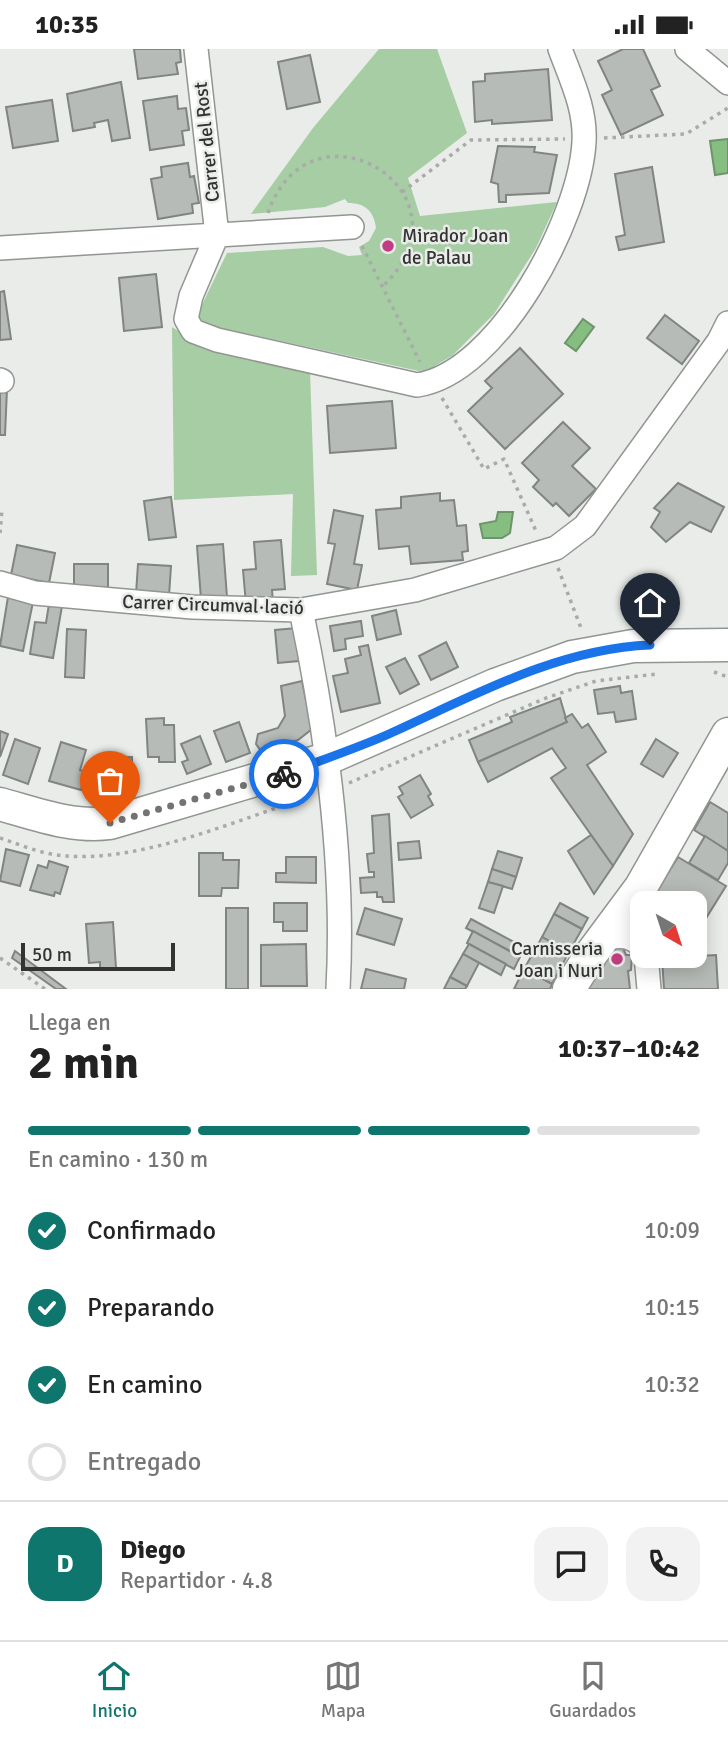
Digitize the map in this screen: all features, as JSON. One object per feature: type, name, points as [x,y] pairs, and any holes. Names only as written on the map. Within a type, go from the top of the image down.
[{"type":"main road","points":[[0,804],[72,823],[101,824],[156,812],[326,759],[495,685],[572,657],[634,646],[728,645]]},
{"type":"main road","points":[[644,891],[728,734]]},
{"type":"main road","points":[[569,989],[603,938],[630,908]]},
{"type":"street","name":"Carrer del Rost","points":[[195,49],[217,235]]},
{"type":"street","points":[[217,235],[191,296],[186,319],[193,331],[217,340],[417,385],[431,383],[478,351],[519,302],[548,261],[580,180],[584,139],[580,101],[560,49]]},
{"type":"street","points":[[687,49],[728,83]]},
{"type":"street","points":[[0,249],[352,227]]},
{"type":"street","name":"Carrer Circumval·lació","points":[[0,583],[35,593],[192,607],[301,610],[415,590],[556,548],[585,526],[719,341],[728,323]]},
{"type":"street","points":[[301,610],[313,668],[331,790],[339,920],[338,989]]},
{"type":"street","points":[[603,938],[625,935],[630,937]]},
{"type":"street","points":[[647,968],[649,989]]},
{"type":"path","points":[[402,192],[471,141],[685,134],[728,108]]},
{"type":"path","points":[[268,232],[268,214],[274,197],[291,172],[316,160],[342,156],[370,162],[392,176],[402,192],[413,224],[410,250],[396,274],[382,287]]},
{"type":"path","points":[[352,227],[431,383],[450,408],[484,469],[504,459],[557,567],[582,627],[570,632]]},
{"type":"path","points":[[0,533],[2,509]]},
{"type":"path","points":[[0,958],[44,989]]},
{"type":"shaded area","points":[[379,49],[437,49],[467,133],[408,178],[420,216],[557,202],[536,248],[494,314],[453,355],[430,369],[419,371],[206,325],[197,315],[227,253],[323,247],[348,256],[362,255],[359,247],[369,241],[376,228],[375,222],[368,209],[348,203],[345,199],[325,207],[251,214],[313,128]]},
{"type":"shaded area","points":[[728,139],[728,173],[715,175],[710,141]]},
{"type":"shaded area","points":[[583,319],[594,327],[576,351],[565,343]]},
{"type":"shaded area","points":[[172,327],[202,346],[310,371],[317,575],[291,576],[293,494],[174,500]]},
{"type":"shaded area","points":[[498,512],[513,512],[510,533],[502,538],[483,538],[480,524],[496,521]]},
{"type":"building","points":[[134,49],[180,49],[181,62],[176,63],[178,74],[138,79]]},
{"type":"building","points":[[623,49],[643,49],[660,86],[651,90],[663,115],[621,135],[602,95],[612,90],[598,61]]},
{"type":"building","points":[[310,55],[320,102],[287,109],[278,62]]},
{"type":"building","points":[[548,69],[552,120],[492,124],[492,120],[475,122],[473,82],[485,81],[485,74]]},
{"type":"building","points":[[121,82],[130,138],[112,141],[108,120],[94,123],[95,127],[73,131],[67,94]]},
{"type":"building","points":[[177,96],[178,109],[186,108],[189,130],[182,131],[184,145],[150,150],[143,101]]},
{"type":"building","points":[[52,100],[58,141],[13,148],[6,107]]},
{"type":"building","points":[[498,146],[535,147],[534,152],[557,155],[549,193],[506,195],[506,202],[499,202],[498,184],[491,182]]},
{"type":"building","points":[[188,163],[190,177],[194,176],[199,203],[192,204],[193,213],[158,219],[151,179],[162,177],[161,167]]},
{"type":"building","points":[[652,167],[664,242],[619,250],[616,237],[625,235],[615,174]]},
{"type":"building","points":[[156,274],[162,327],[124,331],[119,278]]},
{"type":"building","points":[[4,291],[11,339],[0,340],[0,292]]},
{"type":"building","points":[[665,315],[699,341],[682,364],[647,338]]},
{"type":"building","points":[[520,348],[563,394],[505,449],[468,411],[492,388],[485,381]]},
{"type":"building","points":[[0,389],[7,389],[5,435],[0,435]]},
{"type":"building","points":[[392,401],[396,448],[330,453],[327,406]]},
{"type":"building","points":[[563,422],[590,448],[572,466],[596,489],[569,516],[556,503],[553,506],[533,487],[539,480],[522,463]]},
{"type":"building","points":[[678,483],[724,507],[711,532],[690,522],[666,542],[651,527],[660,512],[654,508]]},
{"type":"building","points":[[440,493],[440,501],[454,500],[457,526],[466,525],[468,551],[462,552],[463,560],[411,564],[409,546],[379,549],[376,510],[401,508],[401,497]]},
{"type":"building","points":[[171,497],[176,537],[149,540],[144,501]]},
{"type":"building","points":[[334,510],[363,516],[354,564],[362,565],[357,590],[327,584],[335,544],[328,543]]},
{"type":"building","points":[[281,540],[285,589],[272,590],[273,602],[246,604],[243,570],[256,569],[254,542]]},
{"type":"building","points":[[223,544],[227,597],[201,599],[197,546]]},
{"type":"building","points":[[17,545],[55,553],[49,583],[11,575]]},
{"type":"building","points":[[74,564],[108,564],[108,593],[74,592]]},
{"type":"building","points":[[138,564],[171,566],[169,596],[136,594]]},
{"type":"building","points":[[8,597],[33,602],[23,651],[0,646]]},
{"type":"building","points":[[49,604],[62,606],[53,658],[30,654],[35,622],[46,623]]},
{"type":"building","points":[[396,610],[401,634],[377,640],[372,616]]},
{"type":"building","points":[[361,621],[363,636],[345,639],[346,649],[334,651],[330,626]]},
{"type":"building","points":[[297,628],[299,661],[278,663],[275,630]]},
{"type":"building","points":[[67,629],[86,630],[84,678],[65,677]]},
{"type":"building","points":[[446,642],[458,667],[431,680],[419,656]]},
{"type":"building","points":[[368,645],[380,703],[341,712],[333,676],[348,673],[345,659],[361,655],[359,647]]},
{"type":"building","points":[[405,658],[419,684],[400,694],[386,667]]},
{"type":"building","points":[[302,681],[312,729],[298,740],[261,751],[256,744],[258,734],[278,728],[285,716],[281,686]]},
{"type":"building","points":[[620,686],[621,693],[632,691],[636,719],[616,722],[614,712],[598,714],[594,690]]},
{"type":"building","points":[[560,698],[567,722],[478,762],[469,740],[512,722],[510,717]]},
{"type":"building","points":[[572,714],[582,728],[588,724],[606,752],[587,765],[633,834],[613,866],[551,778],[566,768],[552,748],[488,782],[478,762],[567,722],[565,718]]},
{"type":"building","points":[[164,718],[164,725],[174,725],[175,762],[159,762],[159,757],[148,757],[146,719]]},
{"type":"building","points":[[239,722],[250,753],[226,762],[214,731]]},
{"type":"building","points":[[0,731],[8,734],[0,757]]},
{"type":"building","points":[[200,736],[211,764],[187,774],[182,762],[188,760],[181,744]]},
{"type":"building","points":[[15,739],[40,748],[28,784],[3,775]]},
{"type":"building","points":[[656,739],[678,753],[663,777],[641,764]]},
{"type":"building","points":[[61,742],[86,750],[80,770],[86,772],[81,790],[49,781]]},
{"type":"building","points":[[132,757],[132,786],[112,786],[112,792],[93,793],[93,765],[102,765],[102,758]]},
{"type":"building","points":[[420,775],[431,794],[428,796],[433,805],[411,818],[398,797],[403,794],[399,787]]},
{"type":"building","points":[[710,802],[728,813],[728,851],[694,830]]},
{"type":"building","points":[[389,814],[394,902],[383,902],[382,897],[377,897],[377,892],[361,893],[360,878],[374,877],[374,872],[369,872],[367,854],[374,853],[372,816]]},
{"type":"building","points":[[591,835],[613,866],[594,894],[568,851]]},
{"type":"building","points":[[705,836],[728,851],[728,863],[718,880],[689,863]]},
{"type":"building","points":[[419,841],[421,858],[399,860],[398,843]]},
{"type":"building","points":[[6,849],[29,855],[20,886],[0,881]]},
{"type":"building","points":[[498,851],[522,858],[516,877],[492,869]]},
{"type":"building","points":[[199,853],[223,853],[223,860],[239,860],[238,888],[222,888],[221,896],[199,896]]},
{"type":"building","points":[[286,857],[316,857],[316,883],[276,882],[276,873],[286,873]]},
{"type":"building","points":[[678,857],[726,886],[707,917],[707,891],[657,891]]},
{"type":"building","points":[[49,861],[68,867],[60,894],[55,892],[54,896],[30,890],[38,865],[47,868]]},
{"type":"building","points":[[492,869],[516,877],[512,889],[488,882]]},
{"type":"building","points":[[488,882],[503,886],[494,913],[479,908]]},
{"type":"building","points":[[274,903],[307,903],[307,931],[283,931],[283,922],[274,922]]},
{"type":"building","points":[[560,903],[588,918],[582,929],[554,914]]},
{"type":"building","points":[[226,908],[248,908],[248,989],[226,989]]},
{"type":"building","points":[[365,908],[402,919],[394,945],[357,934]]},
{"type":"building","points":[[554,914],[582,929],[569,952],[542,937]]},
{"type":"building","points":[[471,919],[514,942],[510,951],[466,928]]},
{"type":"building","points":[[113,922],[116,968],[100,969],[100,962],[89,963],[86,924]]},
{"type":"building","points":[[473,931],[520,957],[514,969],[467,943]]},
{"type":"building","points":[[542,937],[569,952],[552,984],[524,969]]},
{"type":"building","points":[[306,944],[307,986],[261,986],[261,945]]},
{"type":"building","points":[[469,944],[506,964],[501,975],[463,954]]},
{"type":"building","points":[[622,946],[626,955],[630,955],[630,989],[579,989],[604,949]]},
{"type":"building","points":[[15,951],[66,989],[56,989],[12,958]]},
{"type":"building","points":[[463,954],[479,963],[467,986],[450,977]]},
{"type":"building","points":[[716,955],[718,989],[664,989],[663,968],[707,968],[707,956]]},
{"type":"building","points":[[366,969],[406,979],[404,989],[361,989]]},
{"type":"building","points":[[524,969],[552,984],[550,989],[514,989]]},
{"type":"building","points":[[450,977],[467,986],[465,989],[444,989]]},
{"type":"way so far","points":[[110,823],[284,774]]},
{"type":"place","name":"Mirador Joan de Palau","points":[[388,246]]},
{"type":"place","name":"Carnisseria Joan i Nuri","points":[[617,959]]},
{"type":"route","points":[[284,774],[372,741],[535,669],[601,650],[650,645]]}]
